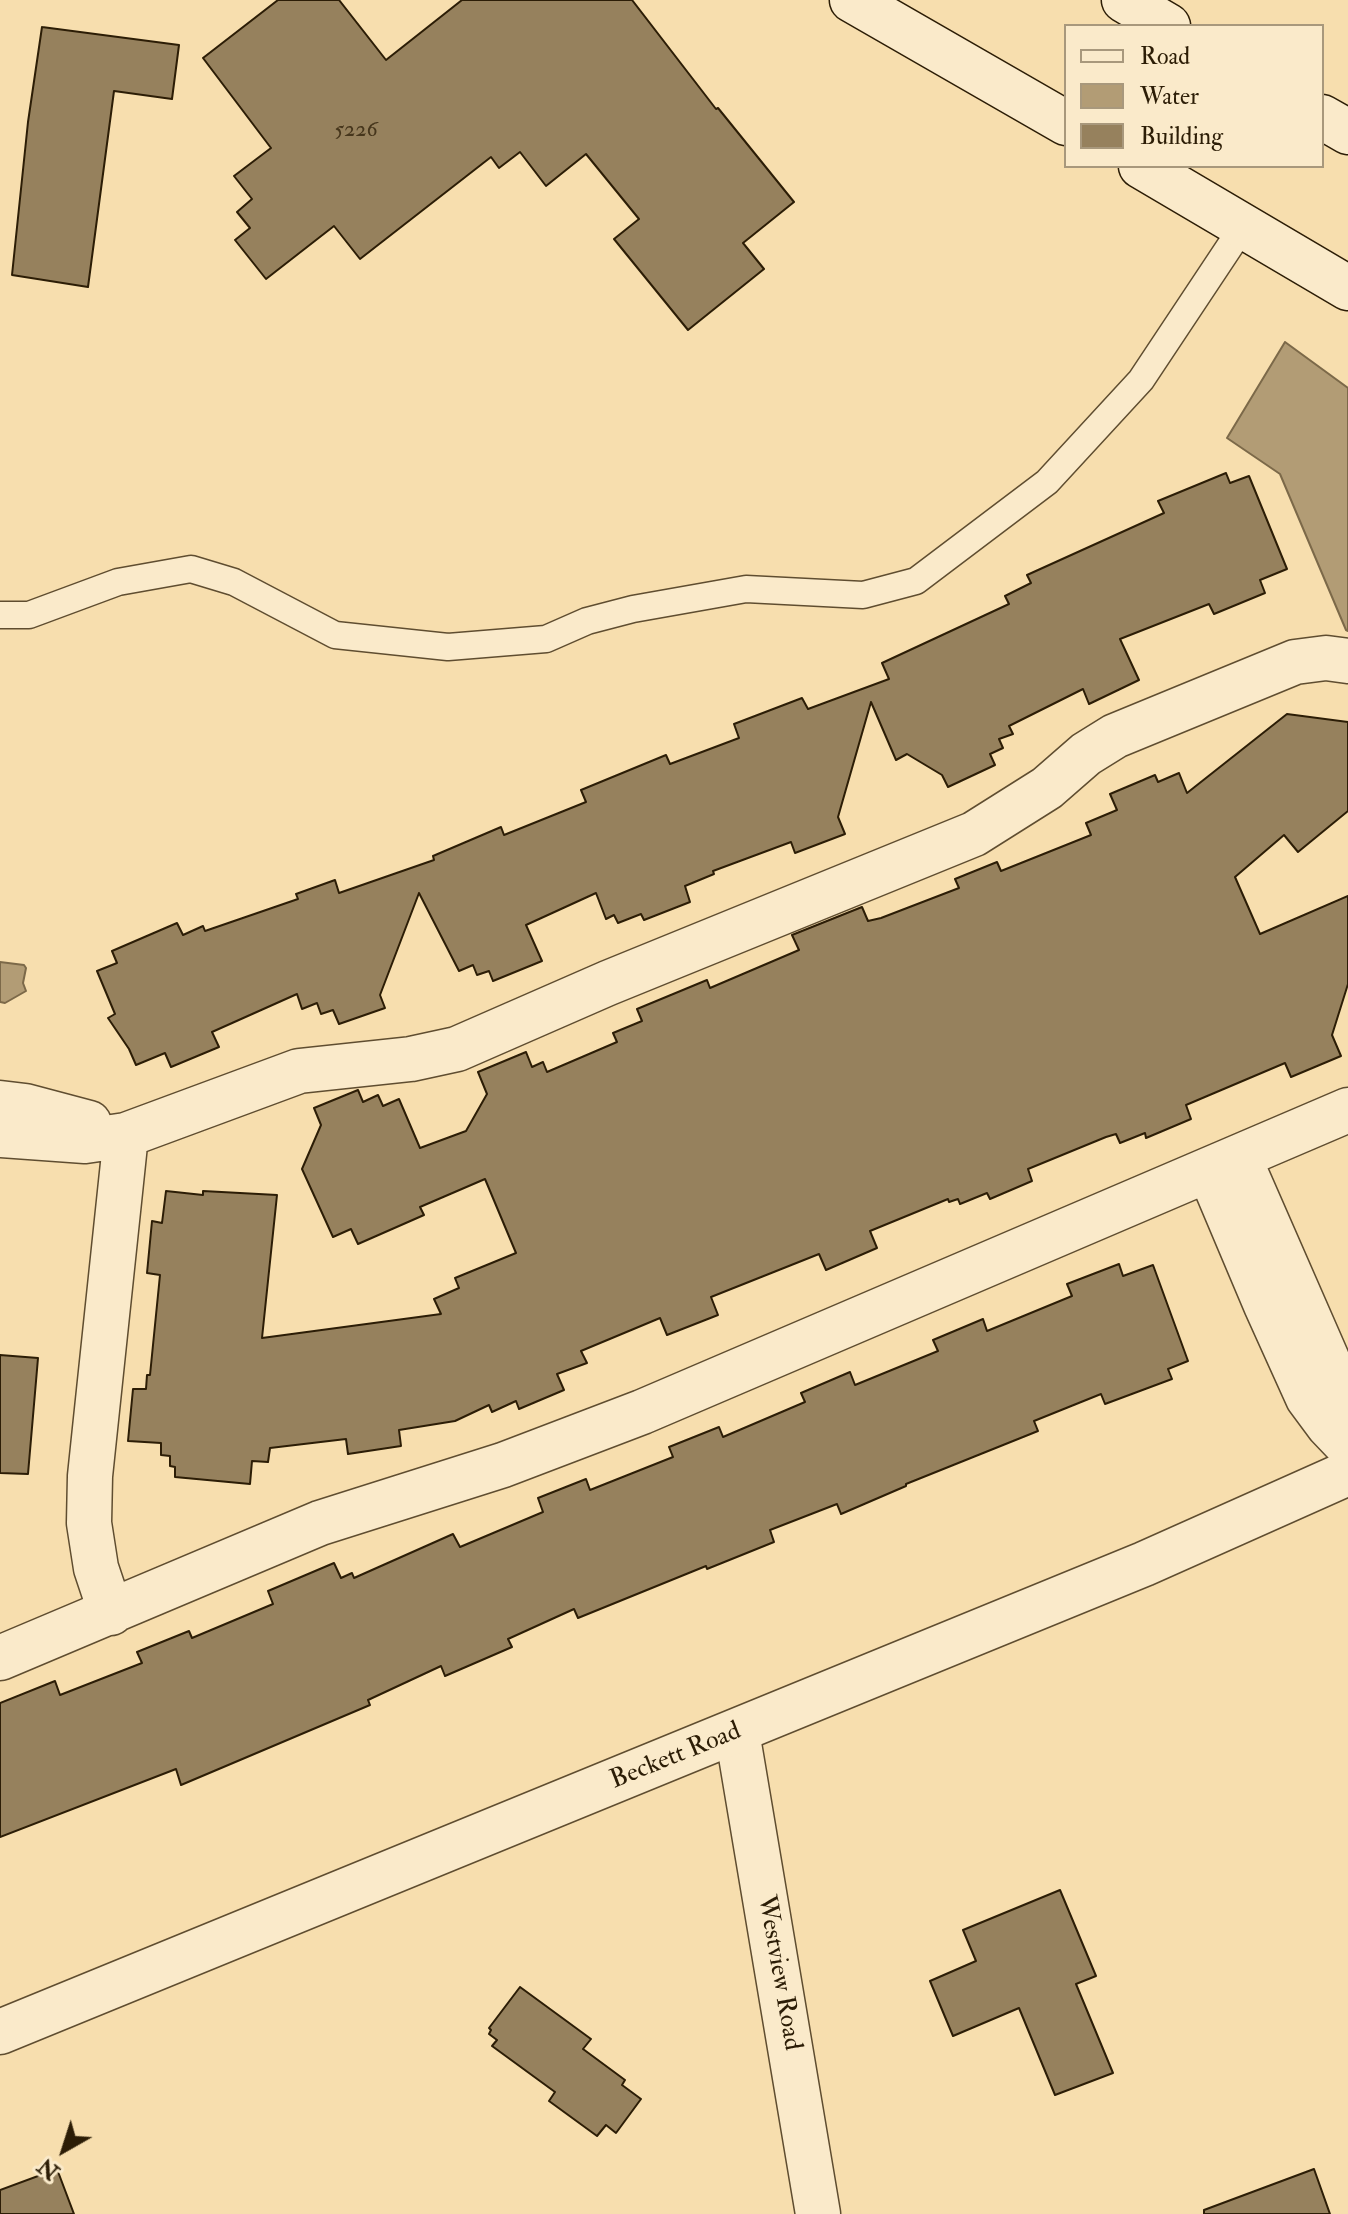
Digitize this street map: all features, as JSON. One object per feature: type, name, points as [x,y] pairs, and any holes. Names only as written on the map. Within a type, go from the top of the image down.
[{"type":"street","points":[[852,0],[1064,122]]},
{"type":"street","points":[[1124,0],[1165,24]]},
{"type":"street","points":[[1324,118],[1348,132]]},
{"type":"street","points":[[1144,168],[1348,288]]},
{"type":"street","points":[[0,1135],[85,1141],[126,1135],[299,1071],[411,1059],[457,1049],[608,983],[974,834],[1047,788],[1086,754],[1115,736],[1295,662],[1326,658],[1348,661]]},
{"type":"street","points":[[0,1103],[25,1106],[126,1135]]},
{"type":"street","points":[[0,1658],[320,1523],[478,1474],[642,1412],[1348,1110]]},
{"type":"street","points":[[111,1613],[96,1568],[89,1523],[90,1476],[126,1135]]},
{"type":"street","points":[[1224,1164],[1348,1407]]},
{"type":"street","points":[[1224,1164],[1266,1305],[1308,1398],[1348,1446]]},
{"type":"street","name":"Beckett Road","points":[[0,2032],[1144,1564],[1348,1473]]},
{"type":"street","name":"Westview Road","points":[[737,1732],[818,2214]]},
{"type":"lane","points":[[0,615],[29,615],[118,582],[191,569],[234,582],[335,635],[448,647],[546,639],[587,621],[633,609],[746,589],[863,595],[916,581],[1047,482],[1141,380],[1244,225]]},
{"type":"water","points":[[1285,342],[1348,388],[1348,631],[1280,474],[1227,438]]},
{"type":"water","points":[[0,962],[24,965],[26,968],[23,983],[26,991],[5,1003],[0,1002]]},
{"type":"building","points":[[278,0],[339,0],[386,60],[462,0],[632,0],[716,109],[794,202],[743,243],[764,269],[688,330],[614,239],[639,219],[586,154],[546,186],[520,152],[499,168],[491,157],[360,259],[334,226],[266,279],[235,240],[250,228],[237,212],[252,199],[234,176],[271,148],[203,58]]},
{"type":"building","points":[[42,27],[179,45],[172,99],[114,91],[88,287],[12,275],[28,122]]},
{"type":"building","points":[[1226,473],[1230,483],[1249,476],[1287,569],[1260,580],[1265,593],[1214,614],[1209,604],[1120,639],[1139,680],[1089,704],[1083,689],[1009,726],[1013,734],[999,739],[1003,748],[990,754],[995,765],[948,787],[942,775],[907,754],[896,760],[871,702],[838,817],[845,834],[795,853],[791,842],[713,871],[714,874],[685,886],[690,902],[644,920],[641,914],[618,923],[614,915],[606,919],[596,893],[526,925],[542,961],[493,981],[489,971],[477,975],[473,965],[459,971],[419,893],[380,995],[385,1008],[339,1024],[333,1010],[321,1014],[317,1003],[302,1009],[297,994],[212,1032],[219,1047],[171,1067],[165,1053],[136,1065],[108,1018],[115,1014],[97,971],[117,963],[112,951],[177,923],[183,935],[203,926],[205,931],[298,899],[296,894],[335,880],[339,893],[434,860],[433,856],[501,827],[504,835],[586,802],[581,790],[666,755],[670,764],[739,738],[734,724],[802,698],[808,709],[889,679],[882,663],[1009,604],[1005,596],[1031,583],[1027,575],[1164,513],[1158,501]]},
{"type":"building","points":[[1287,714],[1348,722],[1348,811],[1298,852],[1284,835],[1235,877],[1260,934],[1348,896],[1348,984],[1332,1035],[1341,1056],[1291,1077],[1285,1063],[1186,1105],[1191,1119],[1146,1138],[1145,1133],[1120,1143],[1116,1134],[1106,1137],[1028,1169],[1032,1181],[990,1199],[987,1193],[960,1204],[958,1199],[949,1202],[948,1199],[870,1231],[877,1248],[826,1270],[819,1254],[711,1297],[718,1315],[667,1335],[660,1318],[581,1351],[587,1363],[557,1374],[564,1390],[519,1409],[516,1401],[492,1412],[489,1405],[455,1421],[399,1430],[401,1446],[348,1454],[346,1439],[270,1448],[268,1462],[252,1461],[250,1484],[175,1477],[170,1456],[161,1455],[161,1443],[128,1441],[133,1389],[146,1389],[147,1375],[150,1375],[160,1275],[147,1273],[152,1221],[162,1223],[166,1191],[203,1195],[203,1191],[277,1195],[262,1338],[441,1314],[434,1299],[459,1288],[455,1278],[516,1253],[485,1179],[420,1207],[424,1215],[358,1244],[351,1229],[333,1237],[302,1169],[321,1125],[314,1108],[358,1090],[363,1102],[378,1095],[383,1106],[399,1099],[420,1148],[466,1131],[487,1094],[478,1072],[526,1052],[532,1067],[543,1062],[547,1072],[617,1042],[613,1033],[642,1021],[637,1009],[707,980],[710,988],[799,950],[792,935],[862,907],[868,921],[881,918],[959,888],[955,879],[997,862],[1001,871],[1091,835],[1086,823],[1117,810],[1110,794],[1155,775],[1158,782],[1179,773],[1187,793]]},
{"type":"building","points":[[1119,1264],[1123,1276],[1153,1265],[1188,1361],[1168,1369],[1172,1379],[1105,1404],[1101,1394],[1034,1421],[1038,1431],[906,1484],[841,1514],[837,1504],[770,1530],[774,1542],[578,1618],[574,1609],[508,1639],[512,1647],[445,1676],[441,1666],[368,1700],[370,1705],[181,1785],[176,1769],[0,1837],[0,1703],[55,1681],[60,1695],[142,1663],[137,1652],[189,1631],[192,1638],[273,1604],[268,1591],[334,1563],[341,1578],[352,1573],[354,1578],[453,1534],[460,1547],[543,1512],[538,1498],[586,1479],[590,1490],[673,1457],[669,1447],[719,1427],[723,1437],[805,1402],[801,1393],[850,1372],[855,1385],[938,1351],[933,1340],[983,1319],[987,1331],[1072,1296],[1067,1284]]},
{"type":"building","points":[[0,1355],[38,1358],[28,1474],[0,1473]]},
{"type":"building","points":[[1060,1890],[1096,1976],[1076,1984],[1113,2073],[1055,2095],[1019,2008],[953,2036],[930,1981],[976,1961],[963,1930]]},
{"type":"building","points":[[520,1987],[591,2039],[583,2049],[625,2080],[622,2085],[641,2099],[616,2133],[606,2125],[597,2136],[549,2101],[555,2092],[492,2046],[497,2040],[489,2034],[489,2028]]},
{"type":"building","points":[[57,2169],[74,2214],[0,2214],[0,2190]]},
{"type":"building","points":[[1314,2169],[1330,2214],[1204,2214],[1204,2210]]}]
